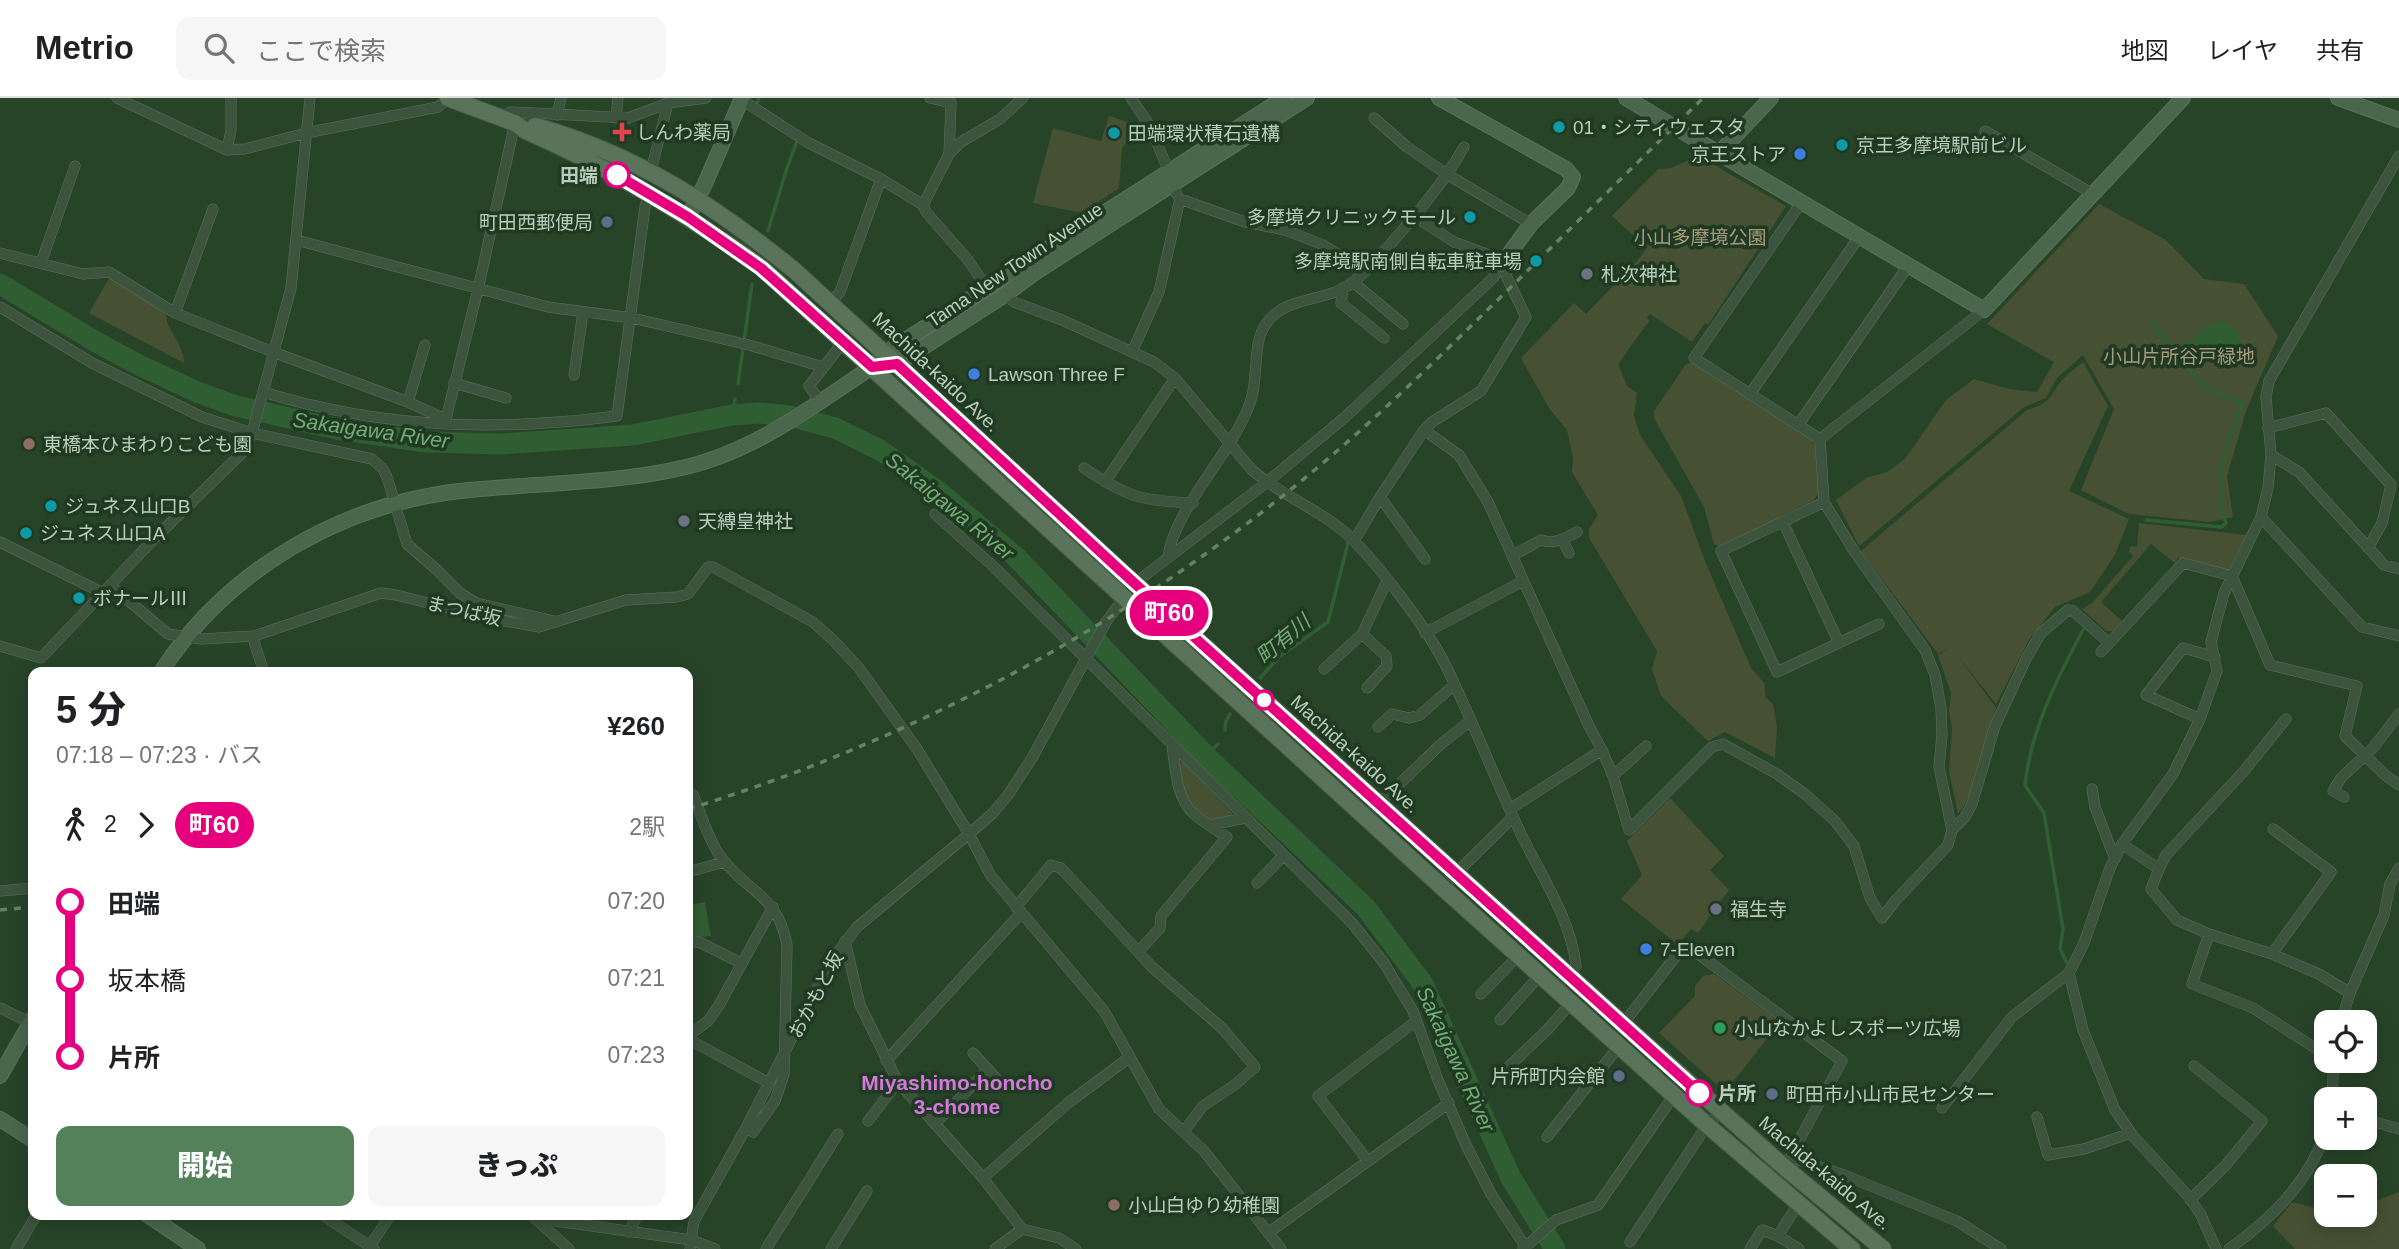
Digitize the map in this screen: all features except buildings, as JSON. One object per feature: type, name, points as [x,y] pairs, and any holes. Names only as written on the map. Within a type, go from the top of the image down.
[{"type":"main road","name":"Machida-kaido Ave.","points":[[448,98],[604,149],[651,171],[773,253],[1623,1024],[1720,1111],[1786,1161],[1883,1249]]},
{"type":"main road","name":"Machida-kaido Ave.","points":[[520,120],[526,131],[593,162],[650,194],[761,268],[1442,887],[1770,1181],[1852,1249]]},
{"type":"street","points":[[117,98],[228,150],[245,149],[438,107],[448,98]]},
{"type":"street","points":[[228,150],[231,98]]},
{"type":"street","points":[[0,646],[41,658],[245,450],[253,430],[291,288],[310,98]]},
{"type":"street","points":[[556,115],[561,98]]},
{"type":"street","points":[[616,118],[618,98]]},
{"type":"street","points":[[445,422],[520,120],[556,115],[628,118],[668,103],[706,98]]},
{"type":"street","points":[[688,217],[741,98],[807,142],[881,179],[923,205],[987,288]]},
{"type":"street","points":[[930,98],[951,103],[949,154]]},
{"type":"street","points":[[923,205],[949,154],[961,142],[1000,119],[1023,98]]},
{"type":"street","points":[[1130,98],[1150,126],[1180,199],[1159,292],[1132,352]]},
{"type":"street","name":"Tama New Town Avenue","points":[[872,367],[897,364],[1005,295],[1284,98]]},
{"type":"street","name":"Tama New Town Avenue","points":[[872,367],[885,353],[987,288],[1307,98]]},
{"type":"street","points":[[1438,98],[1571,173],[1572,182],[1569,188],[1531,224],[1501,265]]},
{"type":"street","points":[[1626,98],[1984,310]]},
{"type":"street","points":[[1719,153],[1771,98]]},
{"type":"street","points":[[1820,439],[1984,310],[2183,98]]},
{"type":"street","points":[[2337,98],[2399,120]]},
{"type":"street","points":[[651,171],[668,103]]},
{"type":"street","points":[[1374,118],[1406,147],[1531,224]]},
{"type":"street","points":[[2003,141],[2010,130]]},
{"type":"street","points":[[1985,131],[2093,194]]},
{"type":"street","points":[[1168,557],[1171,538],[1229,444],[1250,403],[1258,345],[1265,325],[1275,314],[1289,306],[1343,288],[1365,272],[1448,175],[1464,147]]},
{"type":"street","points":[[1942,1108],[2012,1017],[2069,973],[2084,943],[2122,844],[2173,774],[2200,719],[2217,671],[2211,642],[2224,593],[2261,517],[2268,488],[2271,455],[2266,397],[2274,368],[2399,156]]},
{"type":"street","points":[[41,263],[75,166]]},
{"type":"street","points":[[830,303],[840,292],[881,179]]},
{"type":"street","points":[[262,394],[349,414],[445,422],[532,426],[617,416],[645,207],[650,194]]},
{"type":"street","points":[[1180,199],[1245,222],[1286,230],[1323,245],[1365,272]]},
{"type":"street","points":[[1801,203],[1694,358],[1820,439]]},
{"type":"street","points":[[176,313],[213,209]]},
{"type":"street","points":[[1354,541],[1424,430],[1481,391],[1526,317],[1501,265],[1486,254],[1454,242],[1414,216]]},
{"type":"street","points":[[1750,394],[1859,237]]},
{"type":"street","points":[[296,240],[548,307],[632,318],[745,344],[822,367]]},
{"type":"street","points":[[0,253],[83,274],[109,272],[176,313],[408,402],[445,422]]},
{"type":"street","name":"おかもと坂","points":[[690,1245],[694,1222],[785,1054],[830,963],[857,927],[969,834],[1009,795],[1106,622],[1123,597],[1135,583],[1266,483],[1344,418],[1493,278],[1501,265]]},
{"type":"street","points":[[1798,425],[1908,266]]},
{"type":"street","points":[[1353,282],[1403,324]]},
{"type":"street","points":[[1343,288],[1341,303],[1384,338]]},
{"type":"street","points":[[1005,295],[1014,302],[1154,362],[1175,377],[1252,470],[1266,483],[1322,516],[1354,541],[1387,581],[1446,666],[1567,929],[1576,966],[1556,989]]},
{"type":"street","points":[[0,307],[92,363],[202,417],[372,459],[387,477],[407,544],[468,599],[555,622]]},
{"type":"street","points":[[574,375],[583,312]]},
{"type":"street","points":[[820,401],[809,386],[844,341]]},
{"type":"street","points":[[408,402],[425,345]]},
{"type":"street","points":[[165,667],[186,638],[230,593],[283,552],[326,528],[395,503],[459,491],[659,472],[714,459],[762,438],[872,367]]},
{"type":"street","points":[[1105,482],[1175,377]]},
{"type":"street","points":[[454,383],[506,398]]},
{"type":"street","points":[[2268,428],[2326,413],[2391,485],[2382,523],[2368,548]]},
{"type":"street","points":[[1424,430],[1459,455],[1488,502],[1602,750],[1613,776],[1629,830],[1712,747],[1723,744],[1777,774],[1835,821],[1854,846],[1865,886],[1882,918],[1948,845],[1952,830],[1939,767],[1942,735],[1935,675],[1925,650],[1854,551],[1824,502],[1820,439]]},
{"type":"street","points":[[2271,455],[2299,472],[2384,565],[2399,569]]},
{"type":"street","points":[[1084,468],[1105,482],[1141,499],[1192,503]]},
{"type":"street","points":[[1380,497],[1425,559]]},
{"type":"street","points":[[1824,502],[1721,551],[1777,672],[1879,624]]},
{"type":"street","points":[[935,514],[1086,657],[1352,923],[1384,963],[1416,1021],[1466,1145],[1491,1194],[1526,1247],[1556,1220],[1598,1205],[1674,1095]]},
{"type":"street","points":[[2261,517],[2362,627],[2399,636]]},
{"type":"street","points":[[1783,522],[1839,643]]},
{"type":"street","points":[[1512,556],[1541,540],[1549,543],[1577,532]]},
{"type":"street","points":[[1562,540],[1569,553]]},
{"type":"street","points":[[0,542],[107,589],[168,635],[186,638],[254,636],[262,667]]},
{"type":"street","points":[[2101,652],[2183,563],[2232,576]]},
{"type":"street","name":"まつば坂","points":[[254,636],[372,595],[396,594],[488,618],[539,627],[626,600],[688,594],[708,566],[713,567],[813,622],[833,640],[885,702],[969,834]]},
{"type":"street","points":[[2232,576],[2270,665],[2357,687],[2345,736],[2399,785]]},
{"type":"street","points":[[1324,669],[1362,634],[1387,581]]},
{"type":"street","points":[[1425,633],[1523,581]]},
{"type":"street","points":[[1952,830],[1965,817],[1972,804],[1995,726],[2041,633],[2068,610],[2073,611],[2109,643]]},
{"type":"street","points":[[1362,634],[1386,656],[1387,666],[1367,688]]},
{"type":"street","points":[[2200,719],[2146,695],[2183,648],[2215,657]]},
{"type":"street","points":[[1378,727],[1392,713],[1409,718],[1420,715],[1454,685]]},
{"type":"street","points":[[2344,797],[2333,791],[2341,778],[2365,755],[2399,714]]},
{"type":"street","points":[[2286,719],[2244,771],[2166,855],[2151,889],[2177,920],[2208,934],[2272,954],[2319,974],[2350,993]]},
{"type":"street","points":[[1365,817],[1441,744],[1470,721]]},
{"type":"street","points":[[1138,952],[1160,928],[1161,916],[1227,837],[1191,812],[1175,772],[1172,745]]},
{"type":"street","points":[[1613,776],[1646,746]]},
{"type":"street","points":[[1442,887],[1512,813],[1602,750]]},
{"type":"street","points":[[2092,789],[2095,807],[2115,859]]},
{"type":"street","points":[[693,795],[719,855],[773,907],[780,918],[787,944],[784,1074],[775,1101],[753,1132],[746,1128]]},
{"type":"street","points":[[1210,825],[1245,818]]},
{"type":"street","points":[[2272,954],[2331,872],[2273,829]]},
{"type":"street","points":[[969,834],[990,876],[1104,1012],[1159,1109],[1204,1151],[1281,1249]]},
{"type":"street","points":[[2122,844],[2159,869]]},
{"type":"street","points":[[1257,883],[1283,856]]},
{"type":"street","points":[[693,871],[724,862]]},
{"type":"street","points":[[886,1061],[1018,910],[1051,865],[1061,868],[1152,967],[1223,1029],[1255,1067],[1236,1084],[1203,1106],[1184,1131]]},
{"type":"street","points":[[2345,1010],[2384,915],[2390,884],[2399,868]]},
{"type":"street","points":[[0,891],[28,888]]},
{"type":"street","points":[[693,1033],[708,1021],[773,907]]},
{"type":"street","points":[[2208,934],[2192,984],[2253,1007],[2314,1047]]},
{"type":"street","points":[[693,943],[699,942],[741,963]]},
{"type":"street","points":[[845,942],[860,1005],[898,1082],[983,1178],[1022,1229],[1059,1238],[1076,1249]]},
{"type":"street","points":[[1623,1024],[1679,953],[1689,947],[1842,1060],[1786,1161],[1770,1181]]},
{"type":"street","points":[[1481,994],[1518,955]]},
{"type":"street","points":[[2069,973],[2083,1030],[2115,1110],[2131,1133],[2202,1215],[2216,1249]]},
{"type":"street","points":[[1500,1020],[1540,975]]},
{"type":"street","points":[[1500,1075],[1572,1003]]},
{"type":"street","points":[[0,1008],[28,1020]]},
{"type":"street","points":[[1368,1161],[1318,1096],[1416,1021]]},
{"type":"street","points":[[0,1076],[28,1029]]},
{"type":"street","points":[[693,1040],[769,1083]]},
{"type":"street","points":[[1547,1137],[1619,1046]]},
{"type":"street","points":[[973,1053],[1004,1087]]},
{"type":"street","points":[[983,1178],[1069,1103],[1130,1057]]},
{"type":"street","points":[[2190,1200],[2225,1166],[2262,1121],[2194,1066]]},
{"type":"street","points":[[935,1124],[988,1069]]},
{"type":"street","points":[[868,1121],[898,1082]]},
{"type":"street","points":[[1268,1233],[1449,1103]]},
{"type":"street","points":[[1630,1242],[1707,1125],[1720,1111]]},
{"type":"street","points":[[2038,1117],[2048,1155],[2084,1149],[2131,1133]]},
{"type":"street","points":[[0,1119],[28,1137]]},
{"type":"street","points":[[2377,1123],[2399,1129]]},
{"type":"street","points":[[766,1249],[838,1134]]},
{"type":"street","points":[[2230,1249],[2257,1229],[2289,1197],[2319,1150]]},
{"type":"street","points":[[1786,1161],[1844,1175],[1957,1221],[2001,1249]]},
{"type":"street","points":[[831,1249],[867,1191]]},
{"type":"street","points":[[1778,1236],[1798,1204]]},
{"type":"street","points":[[18,1248],[34,1220]]},
{"type":"street","points":[[158,1220],[198,1249]]},
{"type":"street","points":[[330,1220],[370,1248],[387,1220]]},
{"type":"street","points":[[535,1220],[569,1249]]},
{"type":"street","points":[[549,1220],[715,1249]]},
{"type":"street","points":[[583,1226],[586,1220]]},
{"type":"street","points":[[629,1232],[635,1220]]},
{"type":"street","points":[[995,1249],[1022,1229]]},
{"type":"street","points":[[1750,1249],[1762,1230],[1799,1249]]},
{"type":"green space","points":[[1109,116],[1139,126],[1122,148],[1119,188],[1082,213],[1033,203],[1053,128],[1101,141]]},
{"type":"green space","name":"小山多摩境公園","points":[[1698,156],[1786,206],[1708,325],[1705,323],[1692,342],[1650,314],[1647,317],[1649,321],[1618,364],[1627,386],[1637,393],[1634,416],[1640,435],[1681,496],[1705,561],[1751,668],[1764,683],[1766,698],[1773,704],[1777,727],[1775,758],[1725,732],[1708,741],[1661,696],[1652,669],[1657,651],[1589,538],[1589,529],[1598,515],[1572,472],[1573,458],[1567,430],[1549,408],[1521,358],[1574,303],[1586,314],[1647,248],[1612,216],[1658,169],[1671,168]]},
{"type":"green space","name":"小山片所谷戸緑地","points":[[2099,204],[2166,240],[2204,279],[2244,284],[2278,336],[2246,411],[2227,476],[2233,517],[2210,522],[2129,514],[2081,490],[2114,409],[2083,355],[2057,378],[2046,398],[2024,407],[1859,546],[1836,500],[1866,478],[1887,472],[1905,459],[1946,400],[1974,379],[2009,389],[2037,392],[2054,362],[1987,324]]},
{"type":"green space","points":[[110,277],[166,313],[169,326],[181,348],[184,363],[89,313]]},
{"type":"green space","points":[[2083,362],[2108,406],[2069,491],[2129,519],[2115,555],[2090,592],[2055,607],[2029,640],[1996,704],[1958,656],[1996,708],[1971,792],[1958,814],[1949,771],[1951,693],[1938,655],[1951,647],[1938,654],[1861,551],[2027,410],[2047,401],[2065,377]]},
{"type":"green space","points":[[1692,363],[1812,440],[1815,446],[1818,494],[1814,500],[1719,546],[1714,544],[1704,507],[1654,418],[1654,411],[1686,364]]},
{"type":"green space","points":[[2139,523],[2246,535],[2228,571],[2178,558],[2175,563],[2151,544],[2101,602],[2122,621],[2114,631],[2106,631],[2082,609],[2092,603],[2133,556],[2129,552],[2131,546],[2137,547]]},
{"type":"green space","points":[[1183,762],[1235,816],[1211,821],[1191,804],[1181,781],[1179,763]]},
{"type":"green space","points":[[1670,798],[1724,856],[1710,870],[1729,890],[1698,933],[1691,929],[1678,945],[1621,899],[1642,875],[1627,841]]},
{"type":"green space","name":"小山なかよしスポーツ広場","points":[[1714,974],[1780,1022],[1725,1092],[1659,1033],[1695,996],[1695,986],[1703,976]]},
{"type":"green space","points":[[2399,1192],[2399,1249],[2295,1249],[2273,1226],[2292,1202],[2314,1208],[2314,1227],[2377,1227],[2377,1201]]},
{"type":"shaded area","points":[[2218,322],[2230,325],[2240,336],[2240,353],[2234,360],[2211,356],[2193,342],[2203,329]]},
{"type":"shaded area","points":[[705,902],[711,936],[693,938],[693,904]]},
{"type":"waterway","points":[[757,103],[759,98]]},
{"type":"waterway","points":[[768,231],[797,141]]},
{"type":"waterway","name":"Sakaigawa River","points":[[0,284],[96,342],[197,392],[236,406],[337,429],[426,442],[501,444],[633,435],[732,415],[759,413],[790,416],[835,428],[880,450],[938,491],[1017,558],[1206,756],[1366,908],[1423,984],[1511,1178],[1555,1249]]},
{"type":"waterway","points":[[738,384],[752,284]]},
{"type":"waterway","points":[[2154,320],[2157,331],[2175,349]]},
{"type":"waterway","points":[[2146,520],[2222,527],[2226,523],[2220,491],[2221,476],[2242,403],[2204,386],[2175,349],[2193,342]]},
{"type":"waterway","points":[[732,415],[735,399]]},
{"type":"waterway","name":"町有川","points":[[1260,678],[1280,656],[1328,622],[1348,543]]},
{"type":"waterway","points":[[2067,963],[2060,949],[2063,929],[2044,813],[2025,785],[2039,724],[2083,630]]},
{"type":"waterway","name":"町有川","points":[[1225,730],[1230,714]]},
{"type":"waterway","name":"町有川","points":[[1206,756],[1218,744]]},
{"type":"railway","points":[[693,807],[773,781],[937,712],[1016,672],[1093,628],[1168,580],[1241,528],[1311,473],[1362,428],[1703,98]]},
{"type":"railway","points":[[0,910],[28,907]]},
{"type":"bus line","name":"町60","points":[[617,175],[672,206],[761,268],[872,367],[897,364],[1121,571],[1699,1093]]},
{"type":"place","name":"01・シティウェスタ","points":[[1559,127]]},
{"type":"place","name":"しんわ薬局","points":[[622,132]]},
{"type":"place","name":"田端環状積石遺構","points":[[1114,133]]},
{"type":"place","name":"京王多摩境駅前ビル","points":[[1842,145]]},
{"type":"place","name":"京王ストア","points":[[1800,154]]},
{"type":"place","name":"田端","points":[[617,175]]},
{"type":"place","name":"多摩境クリニックモール","points":[[1470,217]]},
{"type":"place","name":"町田西郵便局","points":[[607,222]]},
{"type":"place","name":"多摩境駅南側自転車駐車場","points":[[1536,261]]},
{"type":"place","name":"札次神社","points":[[1587,274]]},
{"type":"place","name":"Lawson Three F","points":[[974,374]]},
{"type":"place","name":"東橋本ひまわりこども園","points":[[29,444]]},
{"type":"place","name":"ジュネス山口B","points":[[51,506]]},
{"type":"place","name":"天縛皇神社","points":[[684,521]]},
{"type":"place","name":"ジュネス山口A","points":[[26,533]]},
{"type":"place","name":"ボナールⅢ","points":[[79,598]]},
{"type":"place","name":"福生寺","points":[[1716,909]]},
{"type":"place","name":"7-Eleven","points":[[1646,949]]},
{"type":"place","name":"小山なかよしスポーツ広場","points":[[1720,1028]]},
{"type":"place","name":"片所町内会館","points":[[1619,1076]]},
{"type":"place","name":"片所","points":[[1699,1093]]},
{"type":"place","name":"町田市小山市民センター","points":[[1772,1094]]},
{"type":"place","name":"小山白ゆり幼稚園","points":[[1114,1205]]},
{"type":"district","name":"Miyashimo-honcho 3-chome","points":[[957,1094]]}]
